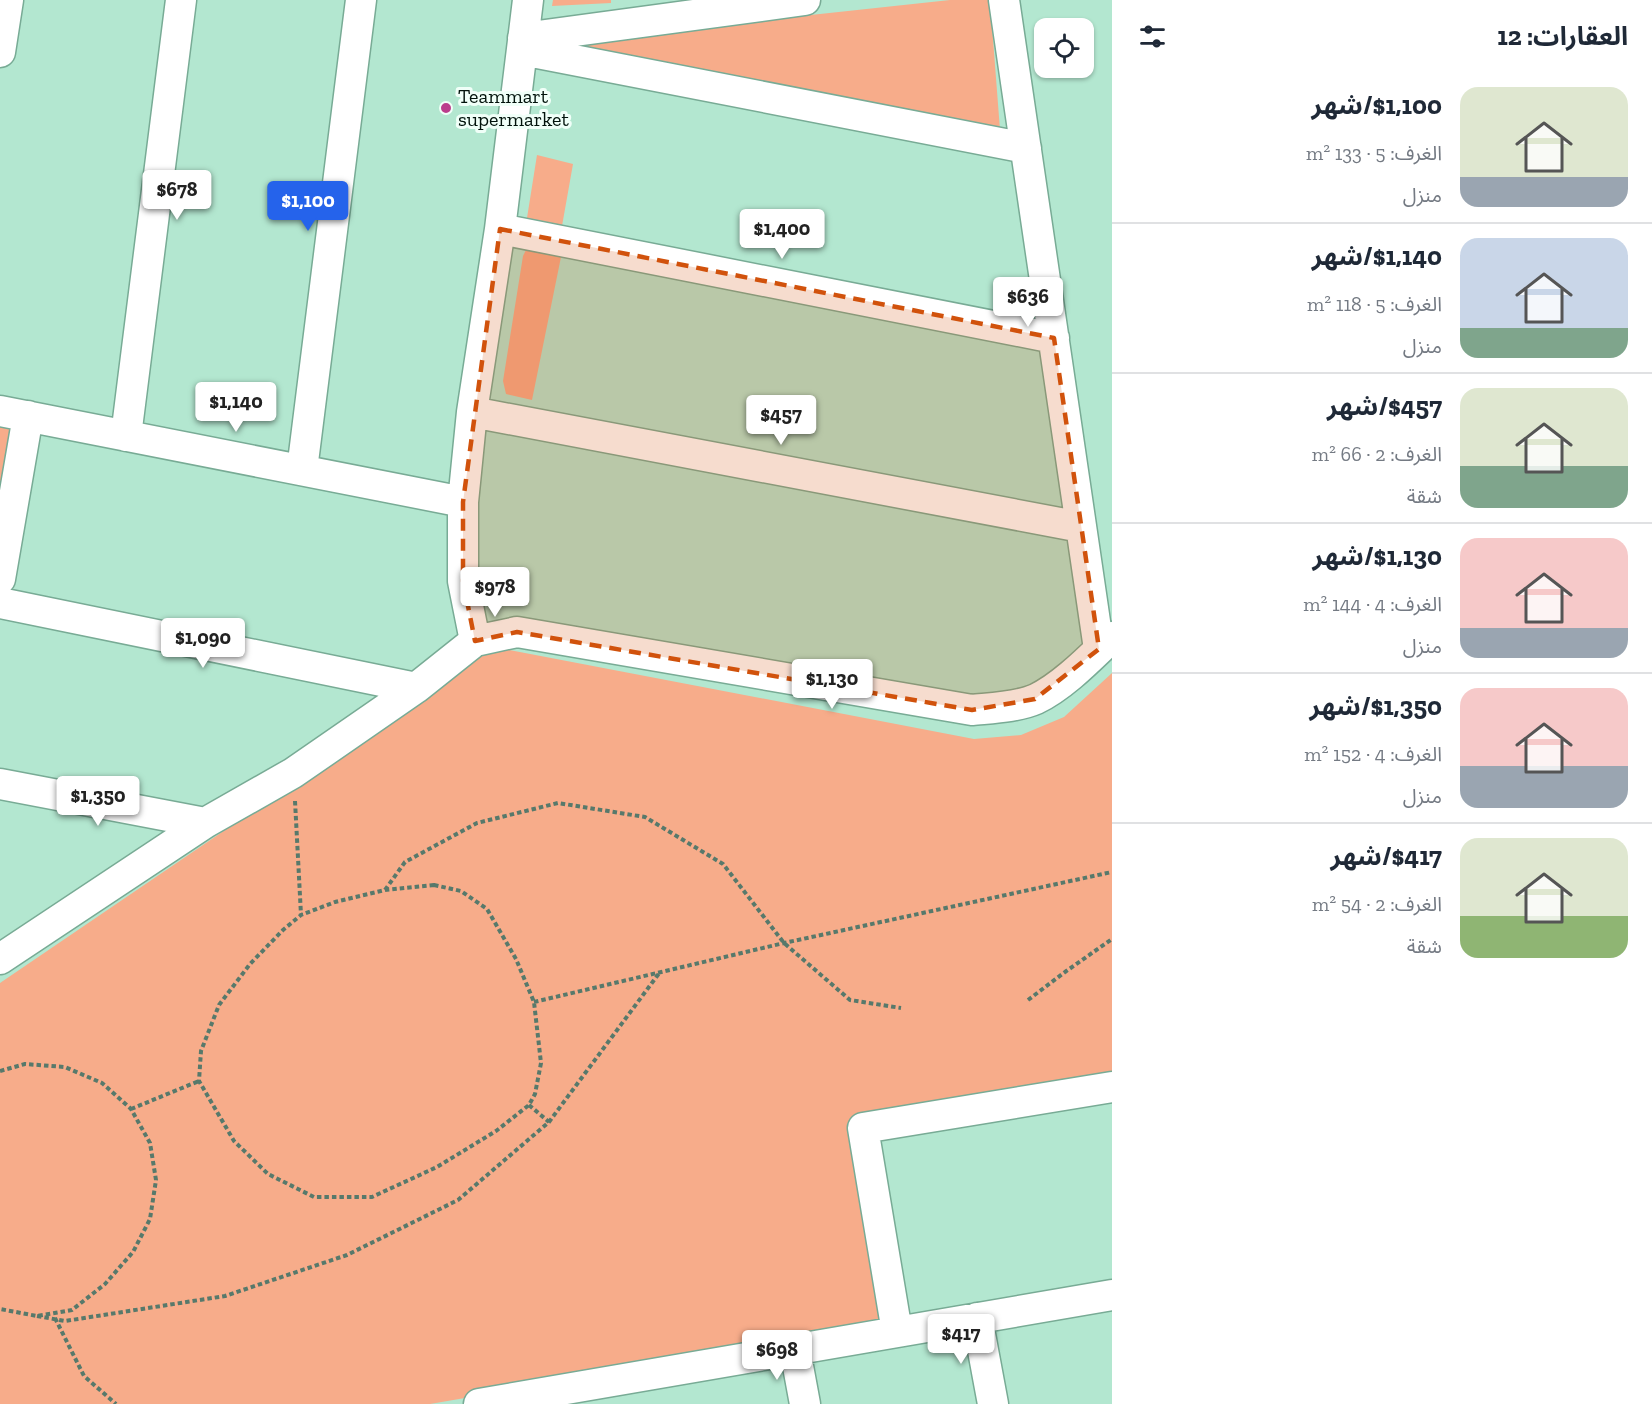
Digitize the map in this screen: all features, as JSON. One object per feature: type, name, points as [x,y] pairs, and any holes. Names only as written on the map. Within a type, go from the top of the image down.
[{"type":"street","points":[[1,44],[8,0]]},
{"type":"street","points":[[126,436],[181,0]]},
{"type":"street","points":[[302,470],[361,0]]},
{"type":"street","points":[[475,641],[463,581],[463,502],[472,412],[500,229],[528,0]]},
{"type":"street","points":[[522,44],[805,0]]},
{"type":"street","points":[[0,959],[205,823],[293,773],[416,688],[475,641],[517,632],[972,710],[1005,707],[1035,699],[1066,679],[1106,643],[1081,527],[1004,0]]},
{"type":"street","points":[[522,44],[1026,148]]},
{"type":"street","points":[[500,229],[1054,338]]},
{"type":"street","points":[[472,412],[1081,527]]},
{"type":"street","points":[[0,579],[14,414],[463,502]]},
{"type":"street","points":[[0,603],[416,688]]},
{"type":"street","points":[[0,784],[205,823]]},
{"type":"street","points":[[897,1332],[863,1128],[1112,1087]]},
{"type":"street","points":[[479,1404],[627,1391],[795,1350],[1112,1295]]},
{"type":"street","points":[[977,1318],[993,1404]]},
{"type":"street","points":[[795,1350],[805,1404]]},
{"type":"path","points":[[293,773],[301,915]]},
{"type":"path","points":[[385,890],[405,862],[477,823],[558,803],[645,817],[723,864],[784,943],[850,1000],[901,1008]]},
{"type":"path","points":[[534,1002],[784,943],[1112,872]]},
{"type":"path","points":[[434,885],[461,891],[487,909],[516,958],[534,1002],[540,1063],[535,1094],[529,1105],[496,1131],[437,1167],[372,1197],[314,1197],[268,1173],[234,1141],[199,1081],[201,1052],[219,1005],[250,964],[301,915],[335,902],[385,890],[434,885]]},
{"type":"path","points":[[1028,1000],[1112,939]]},
{"type":"path","points":[[0,1309],[64,1321],[225,1296],[347,1256],[458,1200],[549,1122],[660,972]]},
{"type":"path","points":[[0,1071],[25,1064],[65,1067],[102,1083],[131,1109],[150,1143],[156,1180],[150,1219],[133,1252],[105,1284],[72,1310],[37,1316]]},
{"type":"path","points":[[131,1109],[199,1081]]},
{"type":"path","points":[[529,1105],[549,1122]]},
{"type":"path","points":[[54,1313],[84,1376],[116,1404]]},
{"type":"highlighted area","points":[[500,229],[1054,338],[1099,649],[1035,699],[972,710],[517,632],[475,641],[463,581],[463,502]]},
{"type":"shaded area","points":[[553,0],[611,0],[611,3],[552,6]]},
{"type":"shaded area","points":[[950,0],[990,0],[1000,130],[587,48],[590,39]]},
{"type":"shaded area","points":[[537,155],[573,164],[562,226],[527,218]]},
{"type":"shaded area","points":[[527,248],[561,257],[532,400],[506,394],[503,381],[523,256]]},
{"type":"shaded area","points":[[0,426],[14,428],[0,504]]},
{"type":"shaded area","points":[[494,647],[974,739],[1021,735],[1064,717],[1112,673],[1112,1090],[856,1134],[884,1328],[430,1404],[0,1404],[0,983]]},
{"type":"place","name":"Teammart supermarket","points":[[446,108]]}]
